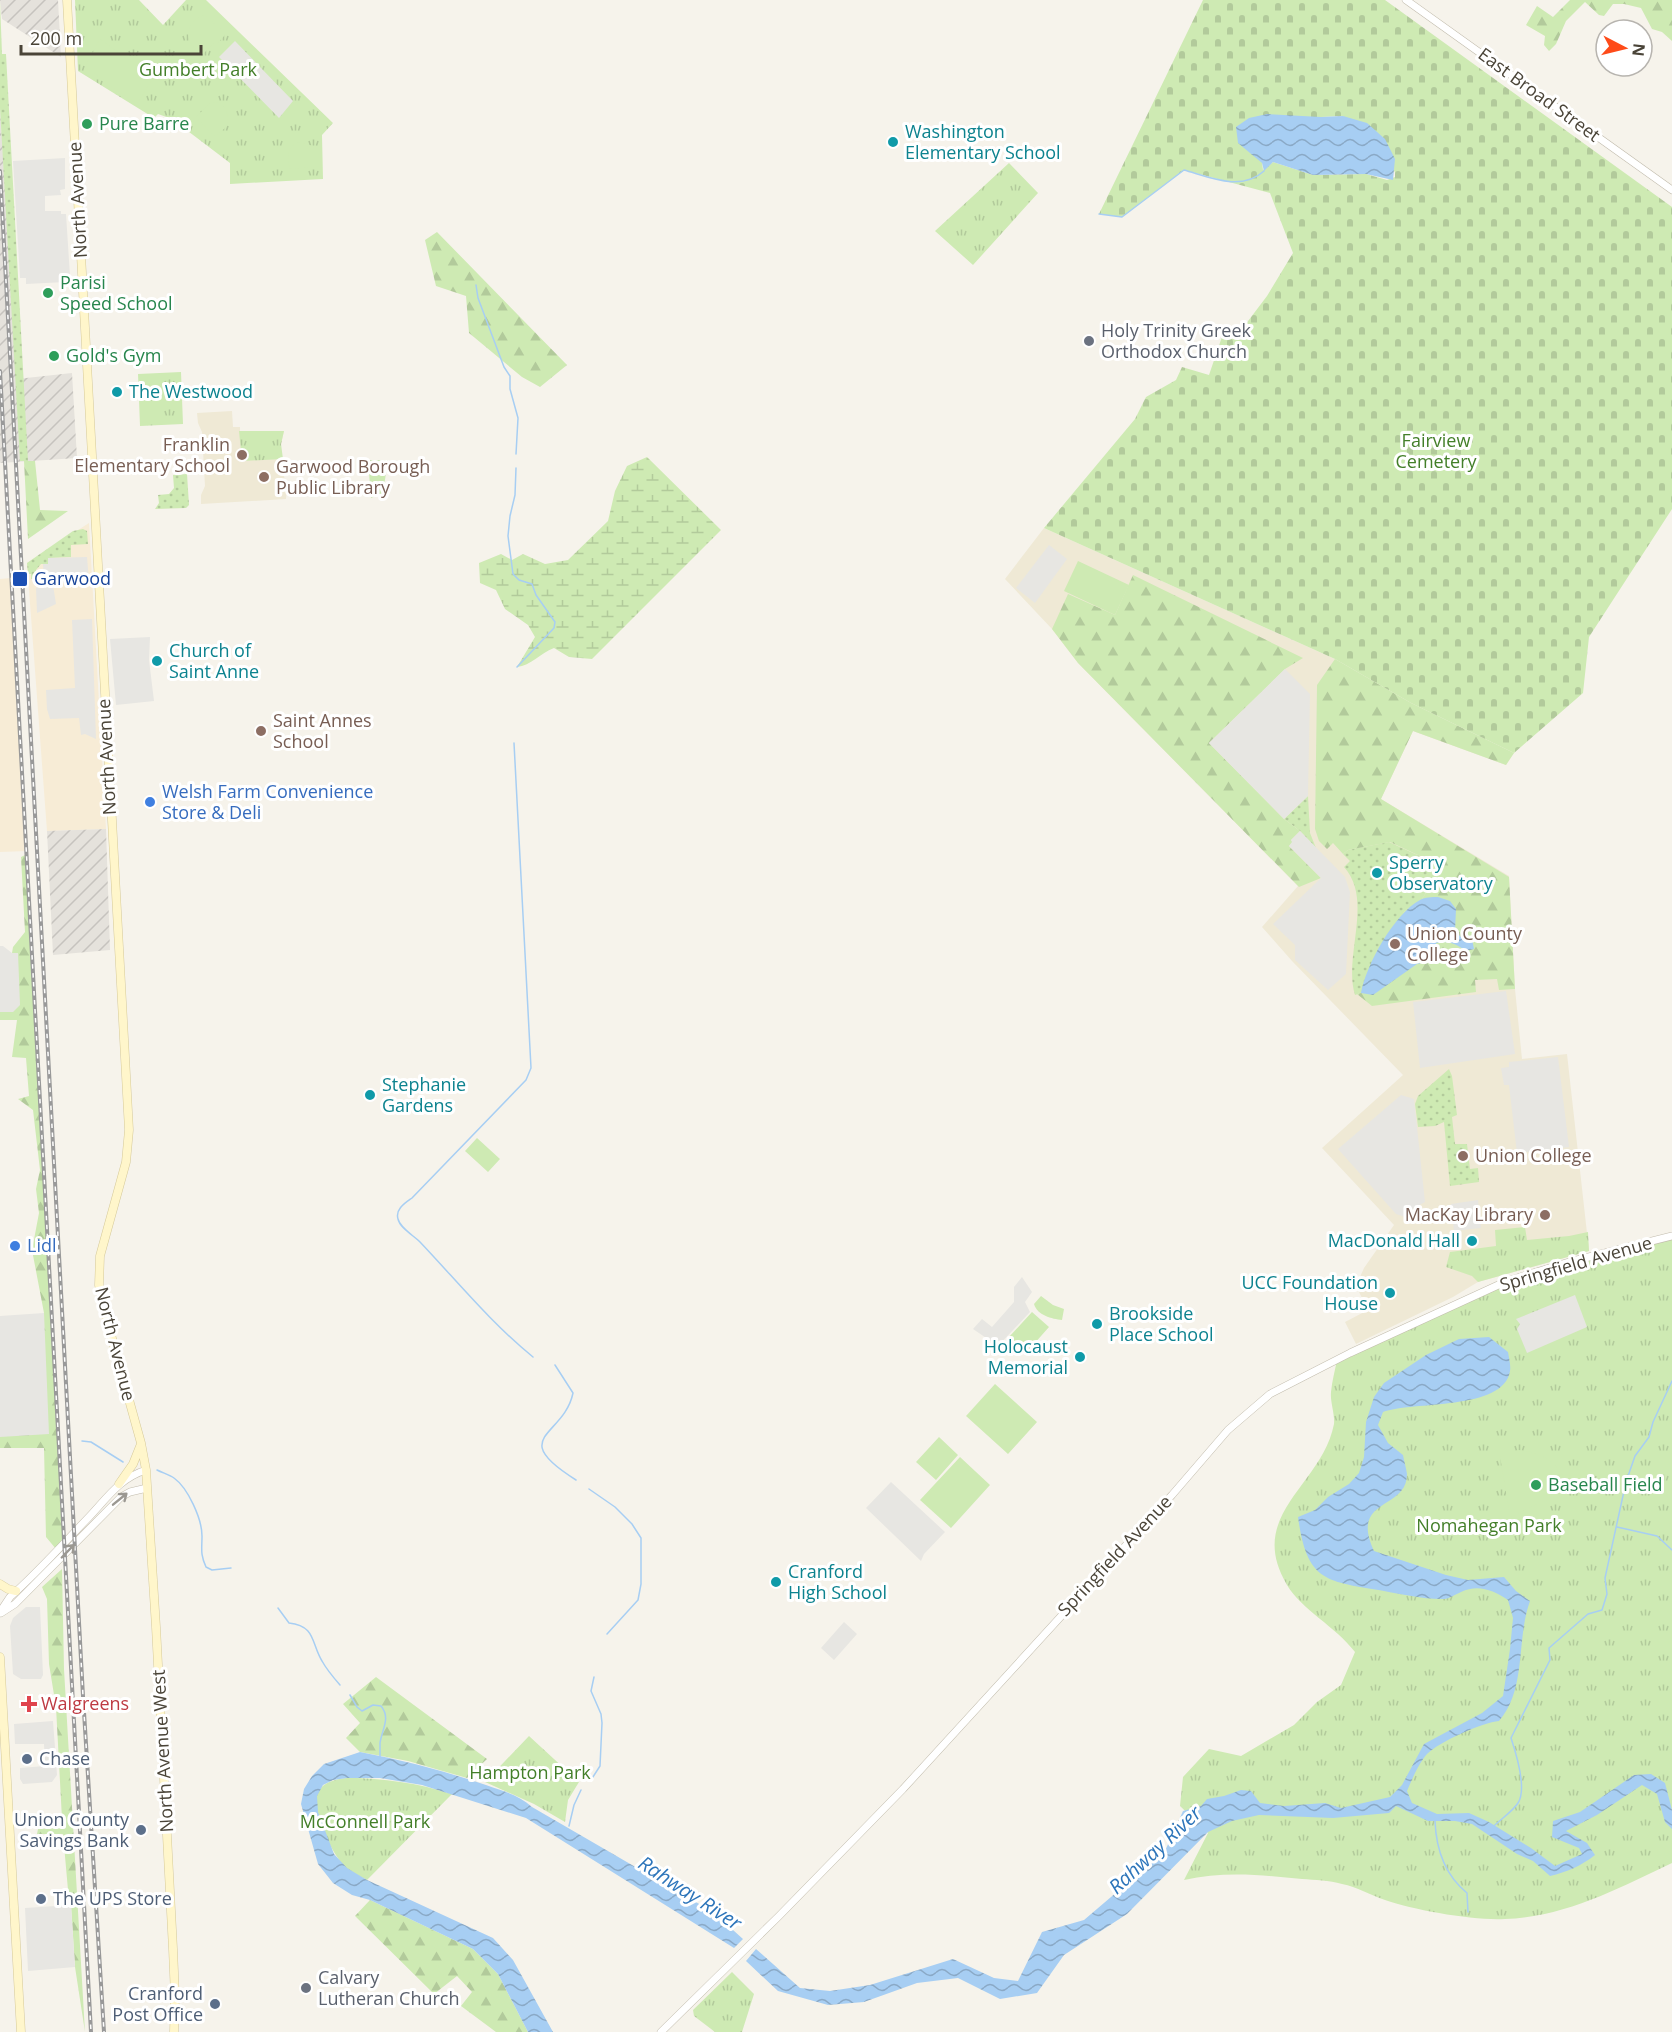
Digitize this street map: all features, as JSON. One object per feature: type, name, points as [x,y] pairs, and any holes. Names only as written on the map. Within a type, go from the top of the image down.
[{"type":"main road","name":"North Avenue","points":[[66,0],[129,1130],[126,1162],[100,1256],[99,1286],[141,1443],[146,1470]]},
{"type":"main road","points":[[119,1484],[133,1464],[141,1443]]},
{"type":"main road","name":"North Avenue West","points":[[146,1470],[175,1996],[174,2032]]},
{"type":"main road","points":[[0,1584],[16,1591]]},
{"type":"main road","points":[[0,1657],[21,2032]]},
{"type":"street","name":"East Broad Street","points":[[1406,0],[1672,190]]},
{"type":"street","name":"Springfield Avenue","points":[[661,2032],[903,1789],[1172,1495],[1228,1430],[1270,1394],[1350,1353],[1508,1281],[1569,1262],[1672,1236]]},
{"type":"street","points":[[0,1613],[10,1597],[119,1484],[131,1475],[146,1470]]},
{"type":"street","points":[[0,1613],[15,1604],[121,1497],[147,1488]]},
{"type":"shaded area","points":[[0,0],[58,0],[61,57],[2,19]]},
{"type":"shaded area","points":[[235,41],[293,101],[279,118],[219,57]]},
{"type":"shaded area","points":[[0,107],[17,379],[72,373],[77,458],[0,463]]},
{"type":"shaded area","points":[[65,158],[65,189],[60,190],[61,195],[45,196],[45,211],[61,211],[61,214],[66,214],[70,276],[65,276],[65,282],[26,284],[26,278],[20,278],[13,161]]},
{"type":"shaded area","name":"Franklin Elementary School","points":[[232,411],[233,427],[240,427],[240,431],[284,431],[281,445],[282,469],[287,487],[286,499],[201,504],[201,495],[205,486],[202,432],[197,413]]},
{"type":"shaded area","points":[[89,523],[106,829],[47,831],[27,563]]},
{"type":"shaded area","name":"Union County College","points":[[1044,528],[1335,659],[1411,703],[1514,753],[1506,765],[1413,731],[1381,799],[1509,876],[1515,989],[1522,1059],[1567,1054],[1589,1251],[1478,1282],[1453,1297],[1356,1344],[1345,1322],[1368,1310],[1356,1286],[1364,1268],[1394,1225],[1322,1148],[1403,1075],[1262,927],[1298,886],[1078,663],[1052,629],[1005,579]]},
{"type":"shaded area","points":[[1049,545],[1067,559],[1035,603],[1016,588]]},
{"type":"shaded area","points":[[87,557],[89,581],[44,584],[43,564],[48,564],[48,558]]},
{"type":"shaded area","points":[[11,578],[27,851],[0,852],[0,579]]},
{"type":"shaded area","points":[[42,585],[53,585],[56,604],[37,613],[36,588]]},
{"type":"shaded area","points":[[92,619],[96,739],[85,734],[81,735],[79,718],[50,719],[46,690],[75,688],[72,620]]},
{"type":"shaded area","points":[[150,637],[149,660],[154,701],[116,705],[110,639]]},
{"type":"shaded area","points":[[1285,669],[1310,694],[1308,796],[1284,819],[1209,743]]},
{"type":"shaded area","points":[[106,829],[110,950],[53,955],[47,831]]},
{"type":"shaded area","points":[[1300,831],[1345,877],[1350,892],[1346,974],[1328,990],[1295,960],[1295,945],[1273,924],[1321,878],[1289,846],[1291,840]]},
{"type":"shaded area","points":[[0,946],[12,953],[18,953],[20,1005],[13,1012],[0,1012]]},
{"type":"shaded area","points":[[1506,991],[1515,1054],[1420,1068],[1413,1002]]},
{"type":"shaded area","points":[[1558,1057],[1569,1147],[1517,1153],[1509,1085],[1504,1085],[1501,1068],[1509,1067],[1509,1062]]},
{"type":"shaded area","points":[[1401,1095],[1414,1099],[1425,1202],[1405,1217],[1396,1214],[1338,1149]]},
{"type":"shaded area","points":[[1478,1200],[1481,1228],[1454,1231],[1451,1204]]},
{"type":"shaded area","points":[[1022,1277],[1032,1292],[1025,1302],[1030,1312],[998,1346],[973,1329],[982,1319],[992,1327],[1014,1302],[1014,1287]]},
{"type":"shaded area","points":[[1575,1295],[1587,1327],[1527,1353],[1517,1329],[1520,1324],[1516,1319]]},
{"type":"shaded area","points":[[44,1313],[49,1434],[0,1437],[0,1316]]},
{"type":"shaded area","points":[[891,1482],[945,1532],[924,1554],[921,1561],[866,1508]]},
{"type":"shaded area","points":[[26,1607],[40,1607],[43,1675],[41,1679],[21,1679],[13,1674],[10,1626],[13,1618]]},
{"type":"shaded area","points":[[844,1622],[857,1634],[834,1660],[821,1648]]},
{"type":"shaded area","points":[[53,1721],[57,1775],[52,1782],[23,1784],[20,1779],[20,1768],[45,1766],[44,1744],[15,1744],[14,1724]]},
{"type":"shaded area","points":[[71,1905],[75,1967],[28,1971],[25,1908]]},
{"type":"green space","name":"Gumbert Park","points":[[75,0],[139,0],[163,25],[186,0],[206,0],[333,123],[322,135],[323,179],[230,184],[230,163],[172,119],[158,114],[154,118],[78,71]]},
{"type":"green space","name":"Fairview Cemetery","points":[[1203,0],[1385,0],[1672,207],[1672,509],[1589,637],[1583,693],[1514,753],[1411,703],[1335,659],[1044,528],[1135,419],[1146,397],[1176,380],[1182,367],[1209,375],[1226,325],[1242,329],[1267,296],[1293,253],[1270,193],[1184,170],[1122,217],[1099,214]],"holes":[[[1343,116],[1395,172],[1395,177],[1387,180],[1366,174],[1313,175],[1273,162],[1263,170],[1262,163],[1321,117]]]},
{"type":"green space","points":[[1570,0],[1672,0],[1672,41],[1662,32],[1654,30],[1654,18],[1646,18],[1641,8],[1613,4],[1604,16],[1599,15],[1585,2],[1566,21],[1556,44],[1549,51],[1544,45],[1545,36],[1526,25],[1537,6],[1553,17]]},
{"type":"green space","points":[[0,1],[2,54],[6,54],[28,461],[20,461],[0,108]]},
{"type":"green space","points":[[204,15],[225,35],[203,54],[192,44],[188,33],[192,23]]},
{"type":"green space","points":[[100,39],[153,78],[137,104],[85,67]]},
{"type":"green space","points":[[211,102],[220,103],[228,116],[226,125],[214,136],[196,117]]},
{"type":"green space","points":[[298,142],[313,146],[313,167],[290,169],[289,154]]},
{"type":"green space","points":[[1009,163],[1038,193],[973,265],[935,231]]},
{"type":"green space","points":[[437,232],[567,365],[540,387],[522,377],[469,333],[466,296],[436,286],[425,240]]},
{"type":"green space","points":[[181,372],[183,424],[140,426],[138,374]]},
{"type":"green space","points":[[239,431],[284,431],[281,444],[283,459],[242,461]]},
{"type":"green space","points":[[647,457],[721,530],[592,659],[569,657],[554,648],[527,664],[517,667],[535,637],[528,625],[505,609],[496,590],[480,583],[479,563],[501,554],[512,560],[523,554],[545,564],[568,560],[608,521],[615,491],[627,466]]},
{"type":"green space","points":[[368,460],[388,460],[383,493],[371,498]]},
{"type":"green space","points":[[24,461],[35,461],[40,510],[68,511],[28,539]]},
{"type":"green space","points":[[187,474],[189,505],[186,508],[155,509],[159,503],[158,495],[169,494],[174,488],[173,475]]},
{"type":"green space","points":[[83,529],[87,531],[88,544],[71,545],[71,557],[49,558],[48,564],[41,564],[36,570],[36,579],[31,579],[27,563],[73,531]]},
{"type":"green space","points":[[1078,561],[1129,585],[1115,615],[1064,591]]},
{"type":"green space","points":[[1133,575],[1303,658],[1285,669],[1209,743],[1284,819],[1300,831],[1291,840],[1293,842],[1289,846],[1321,878],[1299,887],[1078,663],[1052,629],[1068,594],[1115,615]]},
{"type":"green space","points":[[1335,659],[1411,703],[1514,753],[1506,765],[1413,731],[1381,799],[1509,877],[1515,989],[1499,990],[1497,979],[1475,980],[1476,992],[1372,1006],[1357,994],[1361,993],[1387,932],[1404,912],[1422,899],[1441,869],[1435,863],[1390,842],[1348,850],[1343,854],[1333,843],[1327,849],[1319,841],[1315,829],[1317,685]]},
{"type":"green space","points":[[1308,796],[1310,833],[1316,848],[1300,831],[1284,819]]},
{"type":"green space","points":[[1389,842],[1435,863],[1441,869],[1422,899],[1404,912],[1361,993],[1355,995],[1352,963],[1358,912],[1357,895],[1353,880],[1344,867],[1350,861],[1343,854],[1348,850]]},
{"type":"green space","points":[[27,854],[64,1543],[56,1549],[46,1537],[44,1448],[0,1448],[0,1437],[44,1313],[32,1250],[39,1213],[36,1189],[40,1170],[33,1110],[18,1099],[29,1096],[26,1058],[12,1057],[17,1020],[0,1020],[0,1012],[13,1012],[18,953],[12,953],[13,947],[25,932],[21,857]]},
{"type":"green space","points":[[1449,1069],[1457,1115],[1452,1117],[1455,1144],[1467,1144],[1470,1169],[1478,1168],[1479,1182],[1450,1186],[1444,1122],[1435,1126],[1418,1127],[1415,1104],[1418,1096]]},
{"type":"green space","points":[[477,1138],[500,1159],[488,1172],[465,1151]]},
{"type":"green space","points":[[1525,1227],[1527,1240],[1588,1232],[1589,1251],[1478,1282],[1472,1276],[1446,1267],[1450,1252],[1496,1246],[1495,1230]]},
{"type":"green space","name":"Nomahegan Park","points":[[1672,1236],[1672,1863],[1592,1900],[1549,1913],[1505,1919],[1461,1917],[1428,1911],[1397,1904],[1353,1887],[1327,1881],[1243,1875],[1213,1875],[1184,1880],[1208,1833],[1180,1806],[1183,1777],[1209,1749],[1241,1756],[1294,1725],[1317,1702],[1341,1685],[1355,1652],[1293,1594],[1276,1560],[1275,1539],[1280,1519],[1327,1446],[1334,1424],[1331,1392],[1337,1360],[1507,1281]]},
{"type":"green space","points":[[1041,1296],[1053,1305],[1064,1309],[1062,1320],[1038,1311],[1034,1304]]},
{"type":"green space","points":[[1032,1312],[1049,1327],[1026,1353],[1009,1337]]},
{"type":"green space","points":[[995,1384],[1037,1422],[1008,1454],[966,1416]]},
{"type":"green space","points":[[939,1437],[958,1455],[936,1480],[916,1462]]},
{"type":"green space","name":"Baseball Field","points":[[1518,1450],[1537,1454],[1550,1461],[1561,1473],[1570,1489],[1510,1517],[1500,1456]]},
{"type":"green space","points":[[960,1457],[990,1485],[951,1528],[920,1500]]},
{"type":"green space","points":[[62,1569],[64,1669],[85,2032],[75,1967],[63,1834],[37,1834],[38,1829],[59,1828],[62,1819],[56,1707],[49,1664],[47,1599],[42,1587]]},
{"type":"green space","points":[[376,1677],[487,1759],[467,1778],[408,1761],[360,1752],[346,1738],[360,1723],[343,1704]]},
{"type":"green space","name":"Hampton Park","points":[[529,1736],[579,1782],[568,1800],[565,1822],[534,1804],[485,1782]]},
{"type":"green space","name":"McConnell Park","points":[[347,1778],[400,1782],[452,1794],[367,1880],[348,1870],[341,1862],[325,1834],[316,1803],[317,1795],[325,1784]]},
{"type":"green space","points":[[370,1900],[473,1949],[498,1974],[528,2032],[496,2032],[461,2006],[472,1992],[457,1976],[434,1994],[355,1916]]},
{"type":"green space","points":[[732,1972],[754,1994],[742,2032],[715,2032],[694,2016],[693,2010]]},
{"type":"water","points":[[1267,114],[1343,116],[1367,123],[1385,139],[1395,159],[1393,180],[1366,174],[1313,175],[1273,162],[1264,171],[1262,163],[1238,143],[1236,127],[1249,118]]},
{"type":"water","points":[[1438,897],[1450,901],[1456,909],[1455,931],[1461,937],[1472,939],[1474,949],[1466,951],[1452,943],[1436,943],[1438,952],[1456,962],[1430,961],[1417,964],[1373,995],[1361,993],[1375,955],[1391,928],[1410,907],[1420,900]]},
{"type":"water","points":[[1489,1337],[1508,1352],[1510,1371],[1504,1384],[1492,1393],[1475,1399],[1383,1412],[1378,1425],[1388,1443],[1403,1455],[1407,1474],[1405,1486],[1373,1513],[1369,1521],[1368,1534],[1374,1551],[1468,1580],[1504,1577],[1516,1591],[1530,1601],[1523,1631],[1514,1694],[1508,1708],[1499,1721],[1462,1733],[1433,1749],[1418,1766],[1407,1791],[1412,1803],[1437,1814],[1469,1813],[1489,1822],[1555,1866],[1582,1854],[1579,1848],[1552,1837],[1553,1821],[1580,1812],[1634,1775],[1651,1774],[1665,1783],[1672,1810],[1672,1829],[1665,1822],[1657,1794],[1642,1785],[1597,1815],[1566,1831],[1587,1843],[1595,1855],[1574,1868],[1550,1876],[1533,1861],[1517,1854],[1472,1824],[1455,1821],[1428,1821],[1396,1806],[1389,1813],[1333,1818],[1259,1815],[1232,1821],[1208,1832],[1127,1914],[1064,1955],[1037,1993],[1000,1999],[958,1978],[917,1983],[864,2002],[828,2005],[778,1991],[746,1961],[756,1949],[800,1988],[830,1991],[870,1985],[953,1959],[994,1978],[1018,1981],[1042,1932],[1084,1920],[1165,1851],[1183,1811],[1201,1806],[1207,1799],[1241,1790],[1251,1791],[1260,1803],[1284,1806],[1325,1803],[1341,1808],[1390,1797],[1402,1785],[1424,1744],[1482,1713],[1503,1696],[1513,1618],[1508,1600],[1497,1593],[1479,1588],[1467,1590],[1446,1599],[1437,1599],[1364,1588],[1333,1580],[1322,1575],[1307,1555],[1298,1517],[1315,1510],[1328,1497],[1349,1484],[1359,1473],[1364,1457],[1366,1422],[1374,1397],[1384,1383],[1426,1355],[1459,1339]]},
{"type":"water","points":[[360,1752],[408,1762],[516,1796],[713,1912],[743,1939],[734,1948],[526,1818],[422,1785],[380,1778],[347,1778],[333,1780],[323,1785],[317,1796],[318,1812],[334,1854],[347,1868],[367,1880],[493,1938],[513,1960],[553,2032],[528,2032],[498,1974],[473,1949],[370,1900],[352,1895],[333,1883],[318,1864],[301,1804],[304,1789],[312,1776],[324,1764]]},
{"type":"waterway","points":[[1099,214],[1122,217],[1184,170],[1214,179],[1235,182],[1245,181],[1264,171]]},
{"type":"waterway","points":[[476,285],[478,298],[504,367],[510,376],[510,389],[518,418],[516,454]]},
{"type":"waterway","points":[[516,468],[515,495],[508,536],[513,574],[519,580],[532,584],[536,595],[555,622],[554,628],[517,667]]},
{"type":"waterway","points":[[514,743],[531,1068],[526,1080],[401,1207],[397,1215],[404,1228],[489,1316],[533,1357]]},
{"type":"waterway","points":[[555,1365],[573,1393],[568,1408],[545,1436],[542,1445],[545,1454],[555,1465],[576,1480]]},
{"type":"waterway","points":[[1494,1826],[1513,1809],[1520,1797],[1520,1771],[1511,1738],[1550,1660],[1549,1648],[1588,1614],[1602,1610],[1607,1594],[1605,1578],[1626,1482],[1635,1456],[1649,1437],[1653,1422],[1672,1381]]},
{"type":"waterway","points":[[82,1441],[91,1442],[123,1462]]},
{"type":"waterway","points":[[157,1470],[179,1483],[193,1504],[200,1521],[202,1555],[206,1567],[212,1570],[231,1568]]},
{"type":"waterway","points":[[589,1489],[615,1507],[632,1524],[641,1538],[641,1584],[638,1600],[607,1634]]},
{"type":"waterway","points":[[1617,1527],[1657,1536],[1672,1550]]},
{"type":"waterway","points":[[278,1608],[289,1623],[304,1628],[312,1636],[324,1664],[340,1685]]},
{"type":"waterway","points":[[591,1780],[600,1766],[602,1723],[601,1714],[591,1691],[594,1677]]},
{"type":"waterway","points":[[350,1695],[362,1711],[373,1705],[381,1706],[384,1710],[386,1719],[380,1743],[380,1758]]},
{"type":"waterway","points":[[569,1826],[574,1805],[581,1790]]},
{"type":"waterway","points":[[1435,1821],[1437,1841],[1443,1860],[1453,1878],[1467,1893],[1468,1912]]},
{"type":"railway","points":[[0,171],[83,1696],[104,2032]]},
{"type":"railway","points":[[0,371],[91,2032]]},
{"type":"place","name":"Pure Barre","points":[[87,124]]},
{"type":"place","name":"Washington Elementary School","points":[[893,142]]},
{"type":"place","name":"Parisi Speed School","points":[[48,293]]},
{"type":"place","name":"Holy Trinity Greek Orthodox Church","points":[[1089,341]]},
{"type":"place","name":"Gold's Gym","points":[[54,356]]},
{"type":"place","name":"The Westwood","points":[[117,392]]},
{"type":"place","name":"Franklin Elementary School","points":[[242,455]]},
{"type":"place","name":"Garwood Borough Public Library","points":[[264,477]]},
{"type":"place","name":"Garwood","points":[[20,579]]},
{"type":"place","name":"Church of Saint Anne","points":[[157,661]]},
{"type":"place","name":"Saint Annes School","points":[[261,731]]},
{"type":"place","name":"Welsh Farm Convenience Store & Deli","points":[[150,802]]},
{"type":"place","name":"Sperry Observatory","points":[[1377,873]]},
{"type":"place","name":"Union County College","points":[[1395,944]]},
{"type":"place","name":"Stephanie Gardens","points":[[370,1095]]},
{"type":"place","name":"Union College","points":[[1463,1156]]},
{"type":"place","name":"MacKay Library","points":[[1545,1215]]},
{"type":"place","name":"MacDonald Hall","points":[[1472,1241]]},
{"type":"place","name":"Lidl","points":[[15,1246]]},
{"type":"place","name":"UCC Foundation House","points":[[1390,1293]]},
{"type":"place","name":"Brookside Place School","points":[[1097,1324]]},
{"type":"place","name":"Holocaust Memorial","points":[[1080,1357]]},
{"type":"place","name":"Baseball Field","points":[[1536,1485]]},
{"type":"place","name":"Cranford High School","points":[[776,1582]]},
{"type":"place","name":"Walgreens","points":[[29,1704]]},
{"type":"place","name":"Chase","points":[[27,1759]]},
{"type":"place","name":"Union County Savings Bank","points":[[141,1830]]},
{"type":"place","name":"The UPS Store","points":[[41,1899]]},
{"type":"place","name":"Calvary Lutheran Church","points":[[306,1988]]},
{"type":"place","name":"Cranford Post Office","points":[[215,2004]]},
{"type":"water label","name":"Rahway River","points":[[1155,1850]]},
{"type":"water label","name":"Rahway River","points":[[690,1893]]}]
